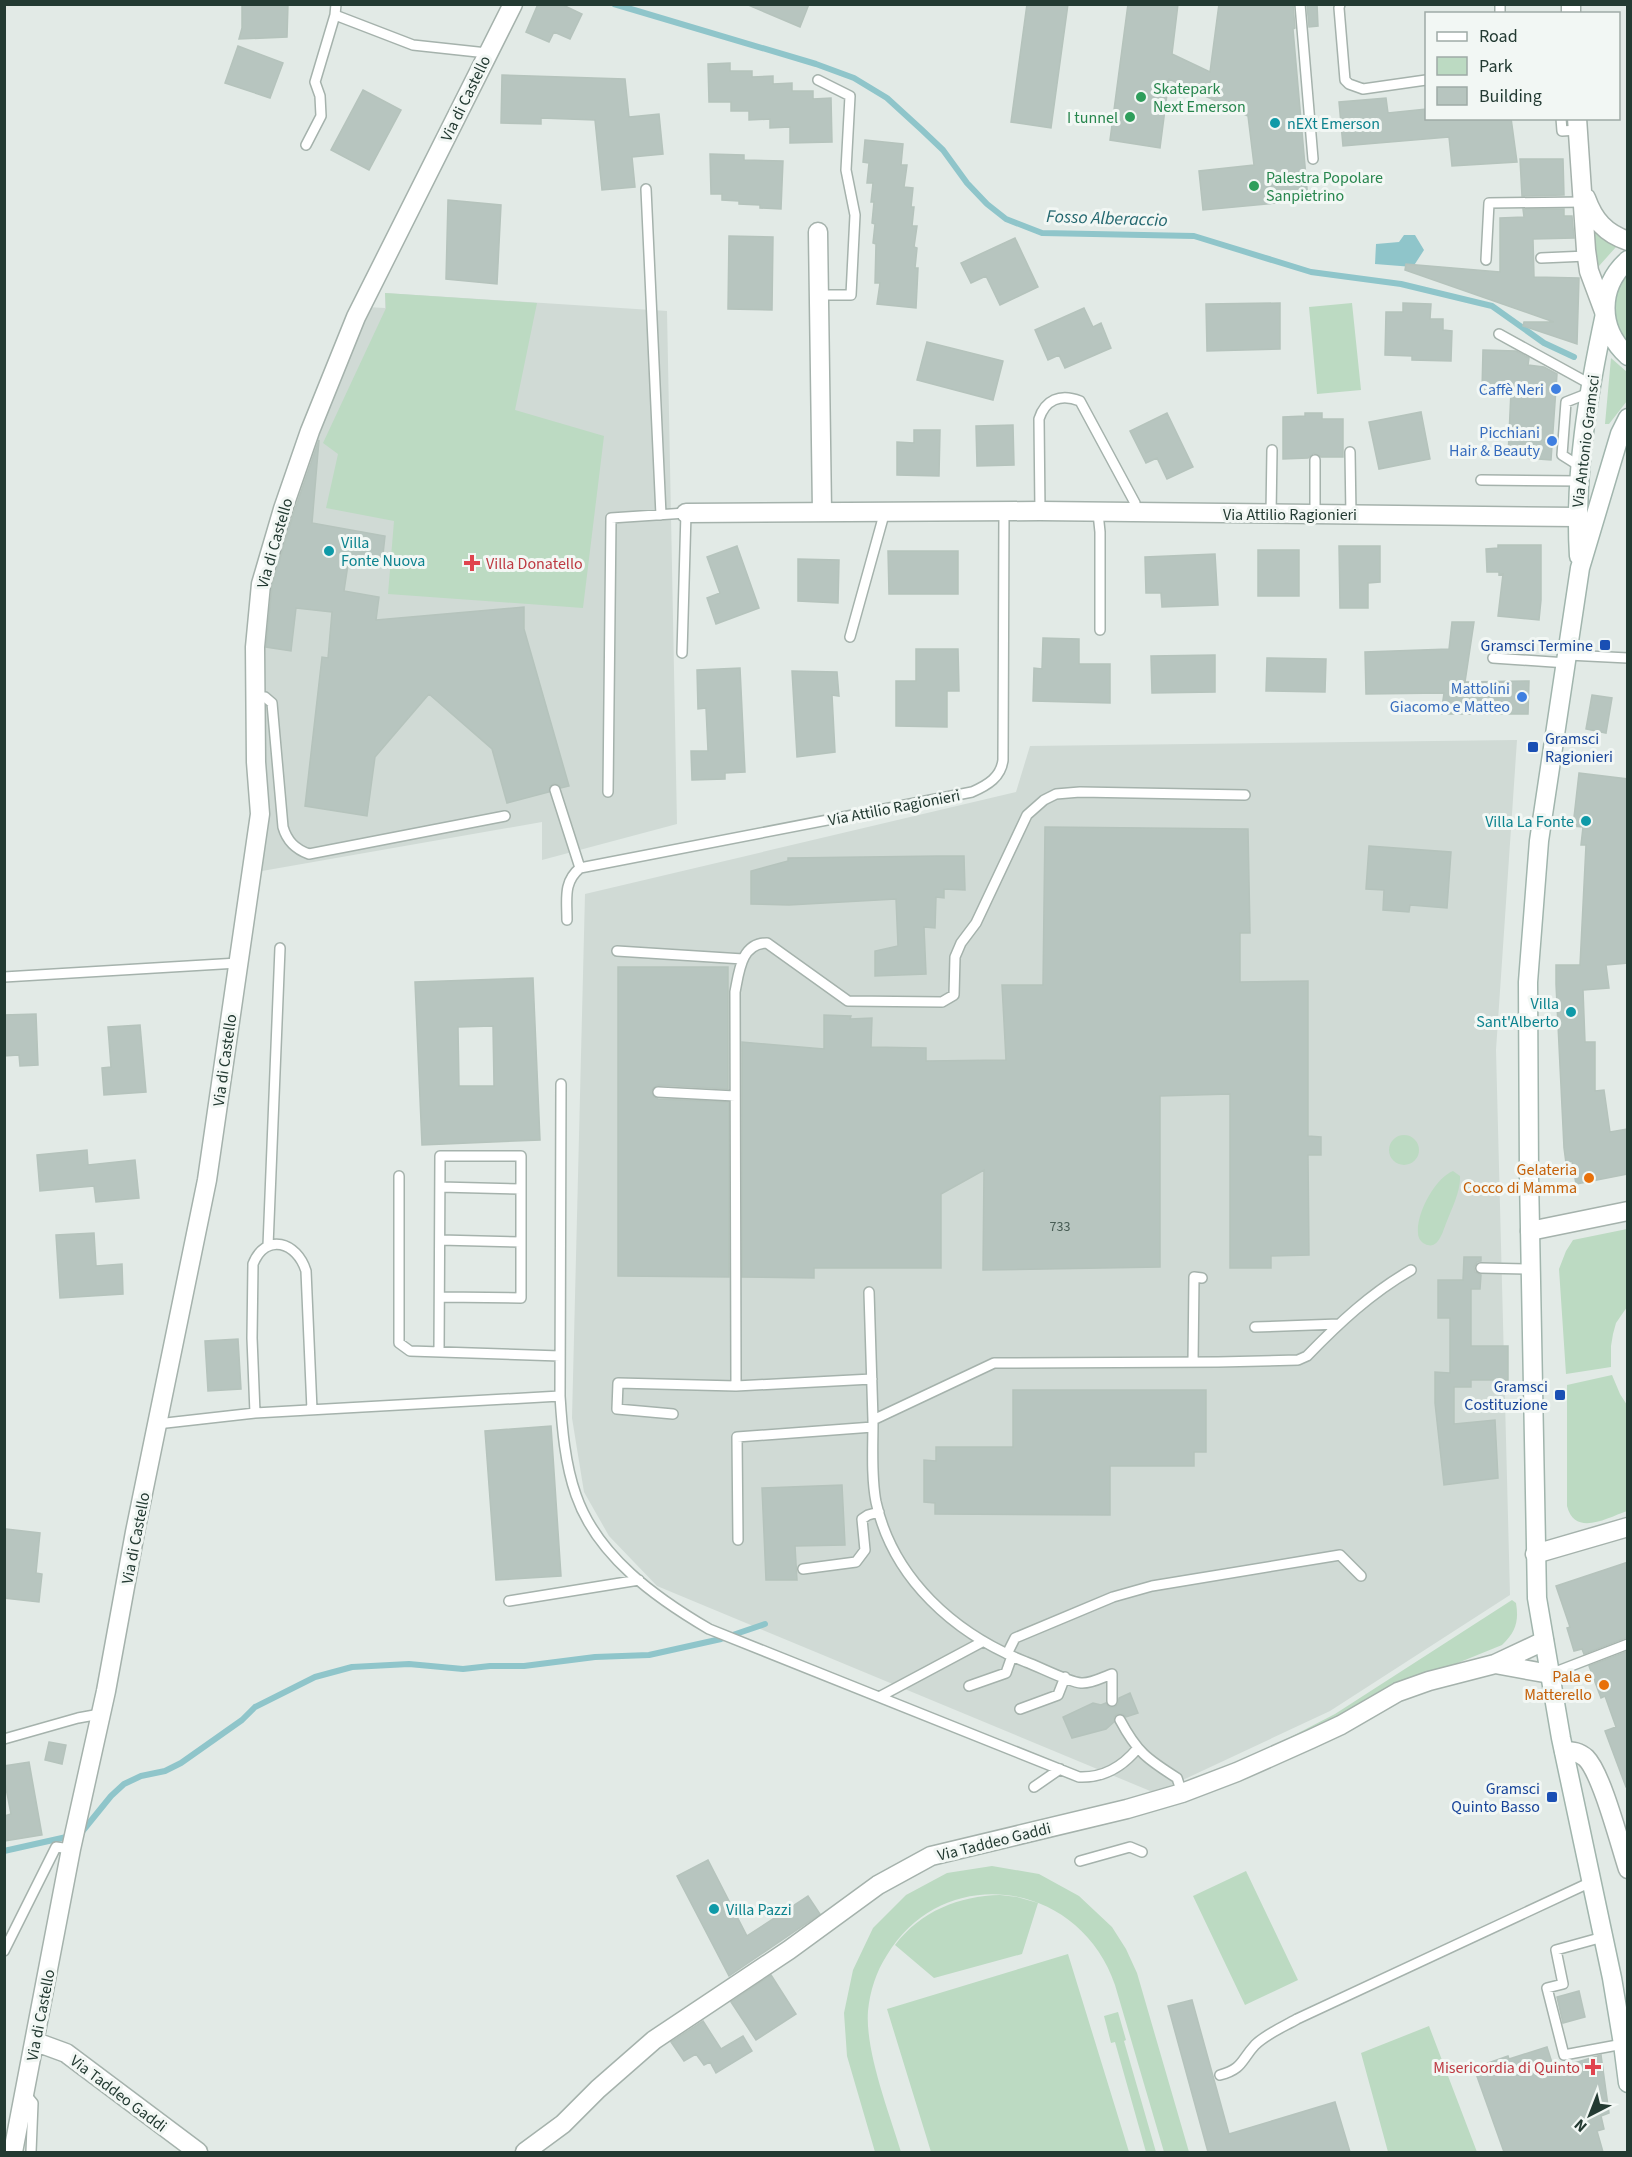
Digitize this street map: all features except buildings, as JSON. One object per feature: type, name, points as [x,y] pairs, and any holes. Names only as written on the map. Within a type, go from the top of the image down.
[{"type":"street","name":"Via di Castello","points":[[13,2152],[36,2042],[71,1849],[207,1180],[260,814],[256,762],[255,647],[261,584],[283,509],[310,431],[356,317],[513,4]]},
{"type":"street","points":[[1578,124],[1587,255],[1610,333],[1621,350],[1628,356]]},
{"type":"street","points":[[1583,196],[1601,226],[1628,241]]},
{"type":"street","points":[[818,232],[822,512]]},
{"type":"street","name":"Via Antonio Gramsci","points":[[1580,568],[1576,517],[1589,389],[1609,284],[1628,260]]},
{"type":"street","name":"Via Antonio Gramsci","points":[[1628,418],[1623,446],[1580,568],[1539,841],[1528,982],[1537,1598],[1564,1750],[1603,1937],[1628,2083]]},
{"type":"street","name":"Via Attilio Ragionieri","points":[[686,513],[1040,511],[1576,517]]},
{"type":"street","points":[[1530,1231],[1628,1211]]},
{"type":"street","points":[[1535,1554],[1628,1527]]},
{"type":"street","name":"Via Taddeo Gaddi","points":[[525,2152],[563,2124],[604,2083],[654,2040],[789,1950],[878,1885],[931,1856],[1127,1809],[1182,1793],[1321,1735],[1398,1692],[1429,1681],[1494,1664],[1544,1641]]},
{"type":"street","name":"Via Taddeo Gaddi","points":[[1494,1664],[1550,1674]]},
{"type":"street","points":[[1564,1750],[1578,1752],[1585,1757],[1596,1773],[1628,1869]]},
{"type":"street","name":"Via Taddeo Gaddi","points":[[36,2042],[66,2053],[198,2152]]},
{"type":"lane","points":[[306,145],[321,116],[320,96],[315,82],[335,15],[336,4]]},
{"type":"lane","points":[[1300,4],[1313,159]]},
{"type":"lane","points":[[1340,4],[1338,8],[1345,80],[1349,84],[1363,89],[1425,80]]},
{"type":"lane","points":[[335,15],[413,45],[487,53]]},
{"type":"lane","points":[[818,80],[850,96],[846,170],[855,215],[851,295],[820,295]]},
{"type":"lane","points":[[1561,120],[1562,131],[1578,124]]},
{"type":"lane","points":[[646,189],[661,515]]},
{"type":"lane","points":[[1486,260],[1490,203],[1583,196]]},
{"type":"lane","points":[[1541,258],[1587,255]]},
{"type":"lane","points":[[1499,334],[1589,389]]},
{"type":"lane","points":[[1040,511],[1039,420],[1048,402],[1066,398],[1080,401],[1135,503],[1136,513]]},
{"type":"lane","points":[[1270,514],[1272,450]]},
{"type":"lane","points":[[1350,452],[1351,515]]},
{"type":"lane","points":[[1315,460],[1315,514]]},
{"type":"lane","points":[[1481,480],[1581,475]]},
{"type":"lane","points":[[850,637],[885,511]]},
{"type":"lane","name":"Via Attilio Ragionieri","points":[[580,868],[972,792],[992,781],[1000,772],[1003,759],[1004,511]]},
{"type":"lane","points":[[608,792],[611,518],[686,513],[682,653]]},
{"type":"lane","points":[[1098,513],[1100,630]]},
{"type":"lane","points":[[1493,658],[1628,658]]},
{"type":"lane","points":[[255,699],[265,697],[272,704],[283,827],[286,838],[304,853],[309,854],[505,816]]},
{"type":"lane","points":[[555,790],[580,868],[572,875],[568,883],[567,920]]},
{"type":"lane","points":[[736,1386],[735,992],[743,959],[751,947],[767,943],[848,1001],[942,1002],[954,995],[955,957],[962,943],[976,923],[1027,815],[1044,800],[1056,795],[1080,792],[1245,795]]},
{"type":"lane","points":[[268,1246],[280,948]]},
{"type":"lane","points":[[617,951],[743,959]]},
{"type":"lane","points":[[4,977],[238,963]]},
{"type":"lane","points":[[561,1084],[561,1425],[576,1495],[602,1543],[650,1591],[709,1629],[1079,1777],[1094,1778],[1119,1767],[1137,1749]]},
{"type":"lane","points":[[658,1092],[735,1096]]},
{"type":"lane","points":[[439,1352],[440,1156],[521,1156],[521,1298],[440,1297]]},
{"type":"lane","points":[[399,1176],[399,1343],[410,1352],[560,1356]]},
{"type":"lane","points":[[440,1187],[520,1189]]},
{"type":"lane","points":[[440,1240],[521,1242]]},
{"type":"lane","points":[[255,1413],[253,1264],[262,1248],[273,1245],[289,1246],[298,1254],[306,1271],[312,1410]]},
{"type":"lane","points":[[1481,1268],[1531,1269]]},
{"type":"lane","points":[[738,1540],[737,1437],[873,1424],[994,1363],[1298,1360],[1307,1356],[1339,1324],[1389,1283],[1411,1270]]},
{"type":"lane","points":[[1192,1362],[1194,1277],[1202,1278]]},
{"type":"lane","points":[[869,1292],[874,1485],[879,1512],[890,1541],[912,1579],[948,1616],[982,1642],[1009,1655],[1081,1683],[1112,1674],[1112,1701]]},
{"type":"lane","points":[[1255,1327],[1339,1324]]},
{"type":"lane","points":[[673,1413],[617,1409],[618,1383],[736,1386],[872,1379]]},
{"type":"lane","points":[[157,1424],[255,1413],[560,1396]]},
{"type":"lane","points":[[803,1569],[856,1562],[865,1550],[862,1519],[879,1512]]},
{"type":"lane","points":[[969,1686],[1006,1673],[1015,1638],[1113,1597],[1152,1586],[1341,1555],[1361,1576]]},
{"type":"lane","points":[[509,1601],[639,1580]]},
{"type":"lane","points":[[879,1697],[982,1642]]},
{"type":"lane","points":[[1550,1674],[1628,1644]]},
{"type":"lane","points":[[1020,1709],[1058,1695],[1065,1677]]},
{"type":"lane","points":[[4,1739],[100,1714]]},
{"type":"lane","points":[[1120,1720],[1137,1749],[1147,1759],[1177,1778],[1182,1793]]},
{"type":"lane","points":[[1034,1787],[1060,1769]]},
{"type":"lane","points":[[4,1951],[56,1847],[71,1849]]},
{"type":"lane","points":[[1080,1861],[1130,1847],[1142,1851]]},
{"type":"lane","points":[[1220,2075],[1237,2069],[1256,2043],[1300,2018],[1591,1882]]},
{"type":"lane","points":[[1603,1937],[1556,1950],[1563,1984],[1547,1988],[1564,2055],[1623,2044]]},
{"type":"lane","points":[[24,2092],[33,2103],[31,2152]]},
{"type":"shaded area","name":"Villa Donatello","points":[[385,293],[667,311],[677,824],[542,860],[542,822],[262,871],[259,648],[275,544],[367,307],[385,308]]},
{"type":"shaded area","points":[[1517,740],[1496,1050],[1510,1595],[1330,1711],[1155,1793],[657,1586],[609,1536],[584,1492],[572,1418],[585,894],[1016,792],[1030,746]]},
{"type":"green space","points":[[1597,230],[1616,244],[1616,247],[1599,266],[1596,265],[1594,231]]},
{"type":"green space","points":[[1627,271],[1627,341],[1617,325],[1613,312],[1613,298]]},
{"type":"green space","points":[[385,293],[537,303],[515,410],[604,436],[583,608],[388,594],[394,521],[326,508],[338,454],[323,443],[386,308]]},
{"type":"green space","points":[[1352,303],[1361,390],[1317,394],[1309,307]]},
{"type":"green space","points":[[1611,358],[1627,372],[1627,401],[1609,424],[1605,424]]},
{"type":"green space","points":[[1404,1135],[1415,1139],[1419,1150],[1415,1161],[1404,1165],[1393,1161],[1389,1150],[1393,1139]]},
{"type":"green space","points":[[1453,1171],[1460,1176],[1454,1205],[1440,1238],[1434,1245],[1425,1244],[1420,1240],[1418,1233],[1423,1207],[1433,1189]]},
{"type":"green space","points":[[1627,1229],[1627,1307],[1616,1323],[1613,1334],[1611,1367],[1566,1374],[1559,1269],[1566,1251],[1573,1240]]},
{"type":"green space","points":[[1612,1375],[1627,1405],[1627,1511],[1601,1521],[1584,1523],[1577,1521],[1571,1515],[1567,1506],[1567,1385]]},
{"type":"green space","points":[[1512,1600],[1516,1603],[1517,1621],[1511,1635],[1502,1645],[1406,1684],[1341,1720],[1277,1744],[1335,1714]]},
{"type":"green space","points":[[992,1866],[1039,1874],[1079,1896],[1112,1927],[1137,1973],[1189,2152],[1164,2152],[1115,1985],[1098,1950],[1073,1923],[1043,1905],[1010,1895],[975,1895],[942,1905],[912,1925],[887,1955],[877,1975],[868,2011],[870,2044],[879,2082],[901,2152],[875,2152],[847,2056],[844,2013],[853,1970],[873,1928],[906,1895],[947,1873]]},
{"type":"green space","points":[[1246,1871],[1298,1980],[1245,2005],[1193,1896]]},
{"type":"green space","points":[[1000,1895],[1038,1903],[1022,1954],[934,1978],[895,1945],[917,1923],[942,1908],[970,1898]]},
{"type":"green space","points":[[1068,1954],[1129,2152],[931,2152],[887,2009]]},
{"type":"green space","points":[[1118,2012],[1126,2040],[1124,2041],[1156,2152],[1146,2152],[1115,2042],[1111,2043],[1104,2016]]},
{"type":"green space","points":[[1429,2026],[1477,2152],[1388,2152],[1361,2053]]},
{"type":"water","points":[[1404,235],[1415,235],[1424,250],[1413,267],[1375,264],[1376,244],[1399,242]]},
{"type":"waterway","name":"Fosso Alberaccio","points":[[614,4],[816,64],[854,78],[887,98],[922,130],[943,150],[967,183],[987,204],[1006,219],[1042,233],[1194,236],[1311,272],[1401,284],[1492,306],[1544,343],[1574,357]]},
{"type":"waterway","points":[[81,1833],[111,1796],[124,1784],[141,1776],[165,1771],[181,1763],[242,1720],[255,1707],[315,1677],[352,1667],[409,1664],[463,1669],[524,1666],[595,1657],[649,1655],[721,1639],[765,1624]]},
{"type":"waterway","points":[[4,1851],[71,1836]]},
{"type":"place","name":"Skatepark Next Emerson","points":[[1141,97]]},
{"type":"place","name":"I tunnel","points":[[1130,117]]},
{"type":"place","name":"nEXt Emerson","points":[[1275,123]]},
{"type":"place","name":"Palestra Popolare Sanpietrino","points":[[1254,186]]},
{"type":"place","name":"Caffè Neri","points":[[1556,389]]},
{"type":"place","name":"Picchiani Hair & Beauty","points":[[1552,441]]},
{"type":"place","name":"Villa Fonte Nuova","points":[[329,551]]},
{"type":"place","name":"Villa Donatello","points":[[472,563]]},
{"type":"place","name":"Gramsci Termine","points":[[1605,645]]},
{"type":"place","name":"Mattolini Giacomo e Matteo","points":[[1522,697]]},
{"type":"place","name":"Gramsci Ragionieri","points":[[1533,747]]},
{"type":"place","name":"Villa La Fonte","points":[[1586,821]]},
{"type":"place","name":"Villa Sant'Alberto","points":[[1571,1012]]},
{"type":"place","name":"Gelateria Cocco di Mamma","points":[[1589,1178]]},
{"type":"place","name":"Gramsci Costituzione","points":[[1560,1395]]},
{"type":"place","name":"Pala e Matterello","points":[[1604,1685]]},
{"type":"place","name":"Gramsci Quinto Basso","points":[[1552,1797]]},
{"type":"place","name":"Villa Pazzi","points":[[714,1909]]},
{"type":"place","name":"Misericordia di Quinto","points":[[1593,2067]]}]
